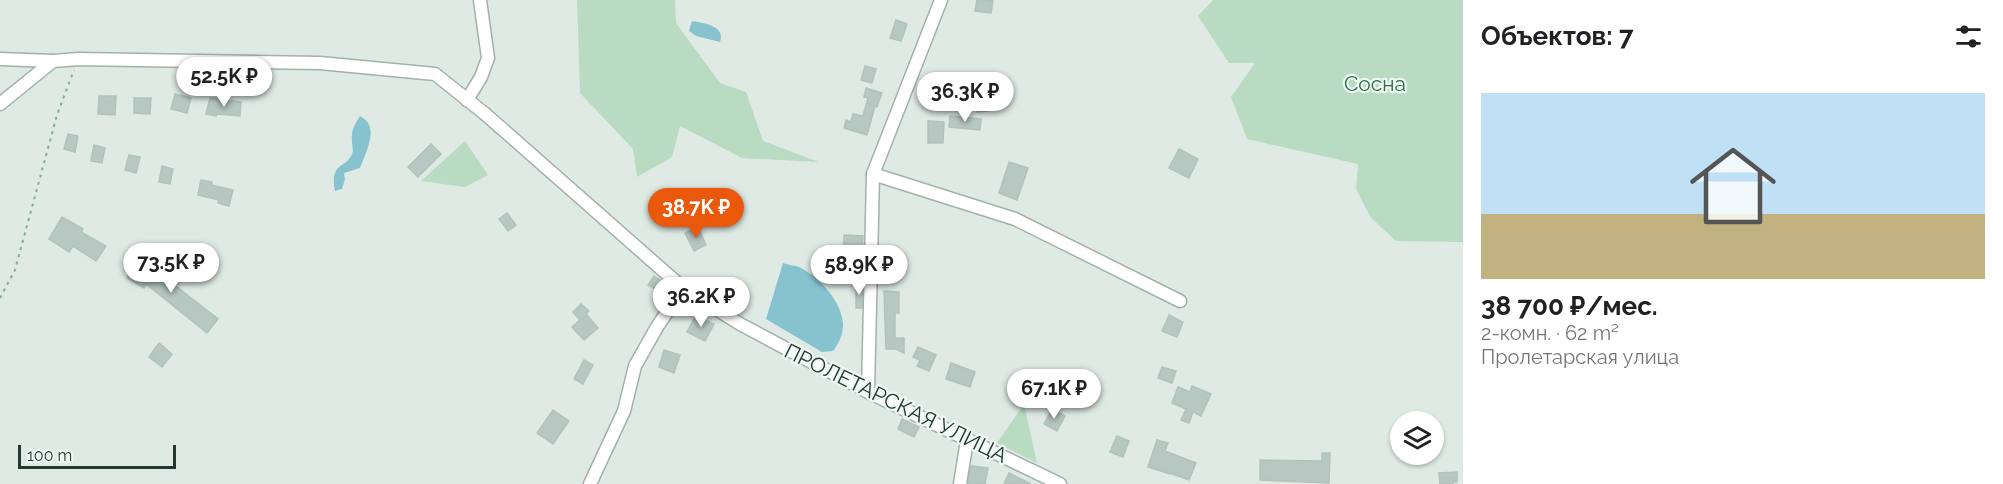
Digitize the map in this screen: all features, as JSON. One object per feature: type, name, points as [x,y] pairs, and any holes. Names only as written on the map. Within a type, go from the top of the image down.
[{"type":"street","points":[[467,100],[481,77],[488,58],[480,0]]},
{"type":"street","points":[[868,392],[873,174],[941,0]]},
{"type":"street","name":"ПРОЛЕТАРСКАЯ УЛИЦА","points":[[0,59],[309,62],[435,74],[484,113],[683,288],[740,324],[868,392],[1060,484]]},
{"type":"street","points":[[0,104],[53,61]]},
{"type":"street","points":[[873,174],[1015,219],[1180,301]]},
{"type":"street","points":[[590,484],[624,411],[635,366],[683,288]]},
{"type":"street","points":[[960,484],[967,441]]},
{"type":"path","points":[[0,298],[15,270],[57,115],[79,59]]},
{"type":"green space","points":[[577,0],[675,0],[676,23],[720,83],[746,92],[763,141],[819,162],[742,158],[680,126],[672,157],[637,177],[633,149],[580,93]]},
{"type":"green space","name":"Сосна","points":[[1213,0],[1463,0],[1463,242],[1396,241],[1371,218],[1356,189],[1358,164],[1247,139],[1231,97],[1255,63],[1229,63],[1198,16]]},
{"type":"green space","points":[[465,141],[488,175],[465,187],[421,181]]},
{"type":"green space","points":[[1024,404],[1037,463],[997,443]]},
{"type":"water","points":[[692,21],[708,24],[717,29],[720,32],[720,42],[696,36],[689,31]]},
{"type":"water","points":[[360,116],[369,124],[371,132],[368,148],[360,168],[344,173],[342,189],[335,191],[335,174],[340,166],[351,157],[353,131]]},
{"type":"water","points":[[783,263],[808,272],[822,284],[839,307],[843,324],[842,332],[833,351],[822,352],[766,319]]},
{"type":"building","points":[[977,0],[993,0],[991,13],[975,11]]},
{"type":"building","points":[[896,20],[907,24],[901,41],[890,38]]},
{"type":"building","points":[[865,66],[876,69],[872,83],[861,80]]},
{"type":"building","points":[[968,81],[969,96],[952,97],[951,82]]},
{"type":"building","points":[[866,88],[882,93],[877,107],[875,106],[867,135],[844,128],[846,120],[851,122],[853,114],[863,116],[868,98],[864,97]]},
{"type":"building","points":[[976,91],[987,91],[988,111],[977,112]]},
{"type":"building","points":[[175,94],[191,98],[187,113],[171,109]]},
{"type":"building","points":[[99,96],[116,96],[115,115],[98,114]]},
{"type":"building","points":[[134,98],[151,98],[150,114],[134,113]]},
{"type":"building","points":[[210,98],[241,102],[240,116],[206,114]]},
{"type":"building","points":[[950,116],[981,119],[980,130],[949,127]]},
{"type":"building","points":[[928,121],[944,122],[943,143],[928,143]]},
{"type":"building","points":[[68,134],[78,136],[75,152],[64,149]]},
{"type":"building","points":[[431,144],[441,154],[418,177],[408,167]]},
{"type":"building","points":[[94,145],[105,148],[102,163],[91,161]]},
{"type":"building","points":[[1179,149],[1198,159],[1189,178],[1169,168]]},
{"type":"building","points":[[129,155],[140,157],[136,173],[125,170]]},
{"type":"building","points":[[1009,162],[1028,168],[1017,200],[999,193]]},
{"type":"building","points":[[162,166],[173,169],[170,184],[159,182]]},
{"type":"building","points":[[201,180],[233,190],[229,206],[218,203],[219,200],[198,195]]},
{"type":"building","points":[[507,213],[516,225],[508,231],[499,219]]},
{"type":"building","points":[[62,217],[83,229],[81,232],[106,246],[96,261],[73,246],[69,252],[49,239]]},
{"type":"building","points":[[698,227],[706,245],[694,251],[685,233]]},
{"type":"building","points":[[844,235],[863,236],[862,258],[843,256]]},
{"type":"building","points":[[139,256],[155,265],[154,269],[218,319],[207,333],[146,284],[144,288],[127,278]]},
{"type":"building","points":[[654,276],[663,282],[658,291],[648,285]]},
{"type":"building","points":[[856,283],[862,283],[862,308],[856,308]]},
{"type":"building","points":[[884,291],[899,292],[899,313],[895,313],[895,338],[904,338],[904,353],[896,349],[886,349]]},
{"type":"building","points":[[581,304],[589,311],[586,314],[598,328],[584,340],[572,327],[580,320],[573,312]]},
{"type":"building","points":[[696,315],[714,324],[705,341],[687,332]]},
{"type":"building","points":[[1169,315],[1183,322],[1177,337],[1162,331]]},
{"type":"building","points":[[159,343],[172,354],[162,367],[149,357]]},
{"type":"building","points":[[918,347],[936,355],[929,371],[917,366],[920,360],[913,357]]},
{"type":"building","points":[[664,350],[680,355],[674,373],[659,367]]},
{"type":"building","points":[[584,360],[593,365],[583,384],[574,379]]},
{"type":"building","points":[[951,363],[975,372],[970,387],[946,379]]},
{"type":"building","points":[[1162,367],[1176,371],[1172,383],[1158,378]]},
{"type":"building","points":[[1192,386],[1211,394],[1201,416],[1193,412],[1189,423],[1181,420],[1186,409],[1172,403],[1178,387],[1190,392]]},
{"type":"building","points":[[1052,409],[1065,416],[1057,431],[1044,424]]},
{"type":"building","points":[[553,410],[569,421],[553,444],[537,433]]},
{"type":"building","points":[[902,419],[919,427],[914,437],[898,429]]},
{"type":"building","points":[[1117,436],[1129,441],[1123,457],[1110,452]]},
{"type":"building","points":[[1157,440],[1168,443],[1165,451],[1196,463],[1189,480],[1148,467]]},
{"type":"building","points":[[1322,453],[1330,453],[1329,483],[1260,480],[1260,460],[1322,461]]},
{"type":"building","points":[[971,466],[988,468],[985,484],[968,484]]},
{"type":"building","points":[[1457,472],[1457,482],[1440,484],[1439,473]]},
{"type":"building","points":[[1009,473],[1031,484],[1004,484]]}]
